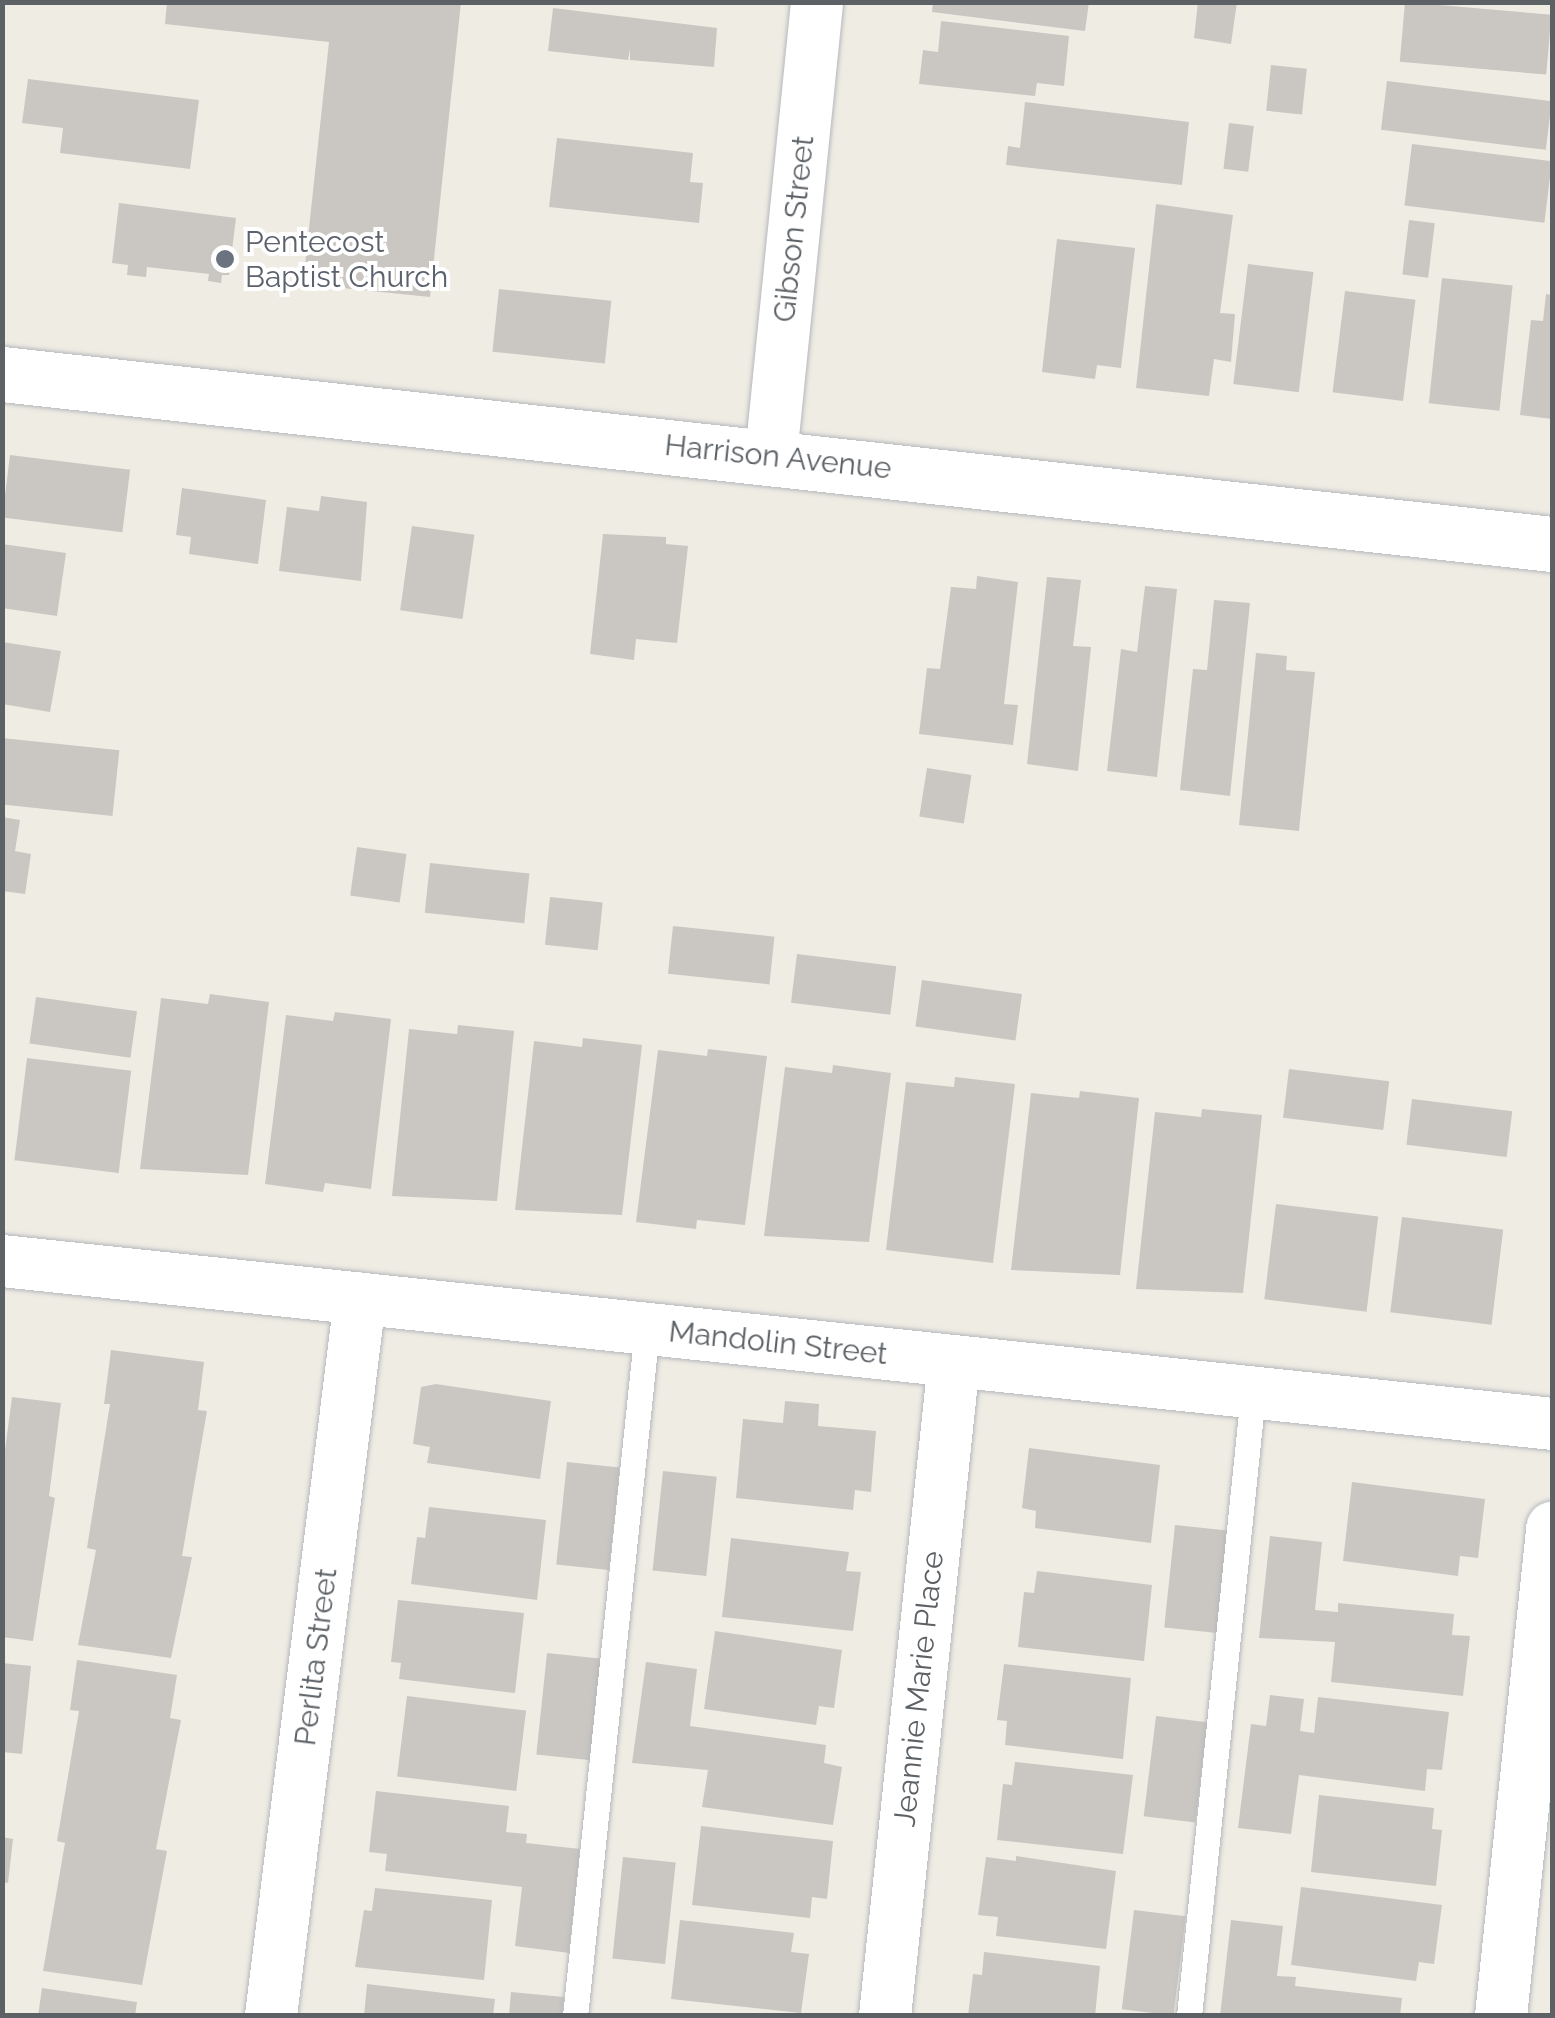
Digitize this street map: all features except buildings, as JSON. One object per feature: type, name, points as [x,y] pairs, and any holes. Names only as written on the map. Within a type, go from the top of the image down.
[{"type":"street","name":"Gibson Street","points":[[771,456],[817,2]]},
{"type":"street","name":"Harrison Avenue","points":[[2,374],[1552,544]]},
{"type":"street","name":"Mandolin Street","points":[[2,1261],[1552,1424]]},
{"type":"street","name":"Perlita Street","points":[[272,2016],[360,1298]]},
{"type":"street","name":"Jeannie Marie Place","points":[[885,2016],[954,1362]]},
{"type":"street","points":[[1501,2016],[1552,1528]]},
{"type":"lane","points":[[575,2016],[647,1329]]},
{"type":"lane","points":[[1188,2016],[1252,1393]]},
{"type":"place","name":"Pentecost Baptist Church","points":[[225,259]]}]
